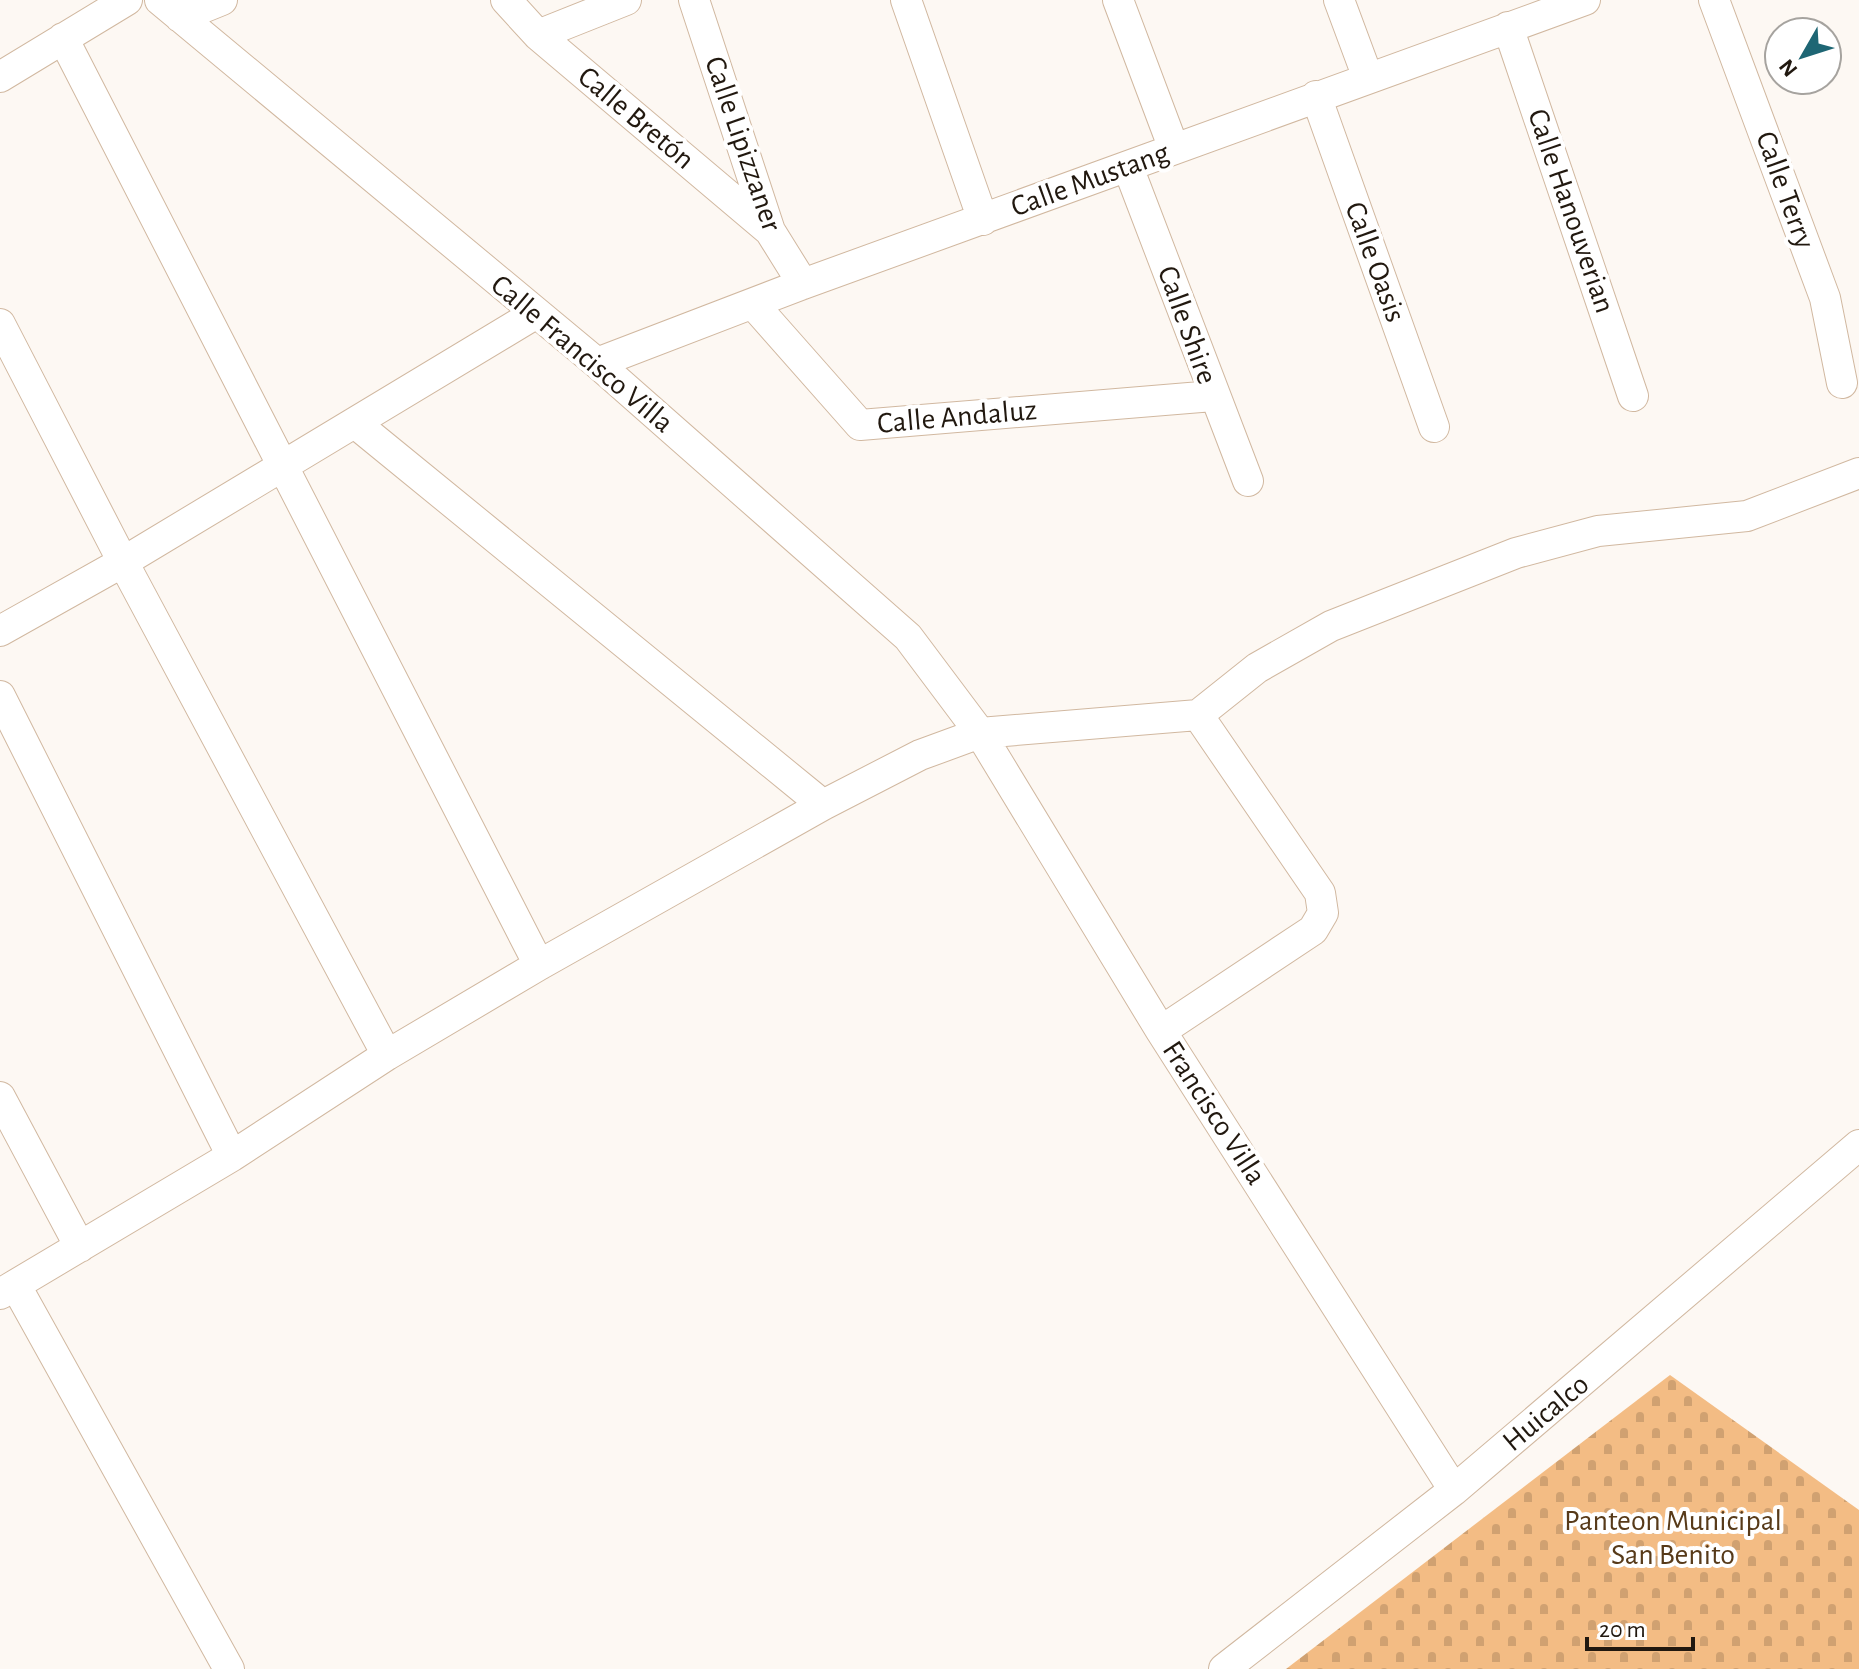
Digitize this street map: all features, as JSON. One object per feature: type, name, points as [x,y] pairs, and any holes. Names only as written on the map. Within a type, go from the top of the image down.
[{"type":"street","points":[[0,77],[127,0]]},
{"type":"street","points":[[170,8],[222,0]]},
{"type":"street","name":"Calle Bretón","points":[[506,0],[538,35],[770,231]]},
{"type":"street","points":[[538,35],[626,0]]},
{"type":"street","name":"Calle Lipizzaner","points":[[694,0],[770,231],[803,284]]},
{"type":"street","points":[[906,0],[983,220]]},
{"type":"street","points":[[1118,0],[1174,149]]},
{"type":"street","points":[[1339,0],[1368,78]]},
{"type":"street","name":"Calle Mustang","points":[[597,363],[803,284],[1508,27],[1551,5],[1585,0]]},
{"type":"street","name":"Calle Terry","points":[[1714,0],[1825,298],[1842,383]]},
{"type":"street","name":"Calle Francisco Villa","points":[[170,8],[597,363],[908,637],[980,733]]},
{"type":"street","name":"Calle Hanouverian","points":[[1508,27],[1633,396]]},
{"type":"street","points":[[63,38],[284,463],[539,965]]},
{"type":"street","name":"Calle Oasis","points":[[1316,96],[1434,427]]},
{"type":"street","name":"Calle Shire","points":[[1128,167],[1248,481]]},
{"type":"street","name":"Calle Andaluz","points":[[754,305],[860,425],[1213,396]]},
{"type":"street","points":[[0,631],[123,562],[535,314]]},
{"type":"street","points":[[0,324],[123,562],[387,1055]]},
{"type":"street","points":[[355,423],[823,805]]},
{"type":"street","points":[[229,1669],[8,1290],[232,1156],[387,1055],[539,965],[823,805],[920,755],[980,733],[1198,715],[1257,668],[1331,626],[1516,553],[1598,531],[1747,516],[1859,473]]},
{"type":"street","points":[[0,696],[232,1156]]},
{"type":"street","points":[[1161,1031],[1313,930],[1323,913],[1320,893],[1198,715]]},
{"type":"street","name":"Francisco Villa","points":[[980,733],[1161,1031],[1454,1490]]},
{"type":"street","points":[[0,1097],[80,1247]]},
{"type":"street","name":"Huicalco","points":[[1224,1669],[1454,1490],[1770,1225],[1859,1145]]},
{"type":"green space","name":"Panteon Municipal San Benito","points":[[1670,1375],[1859,1510],[1859,1669],[1286,1669]]}]
